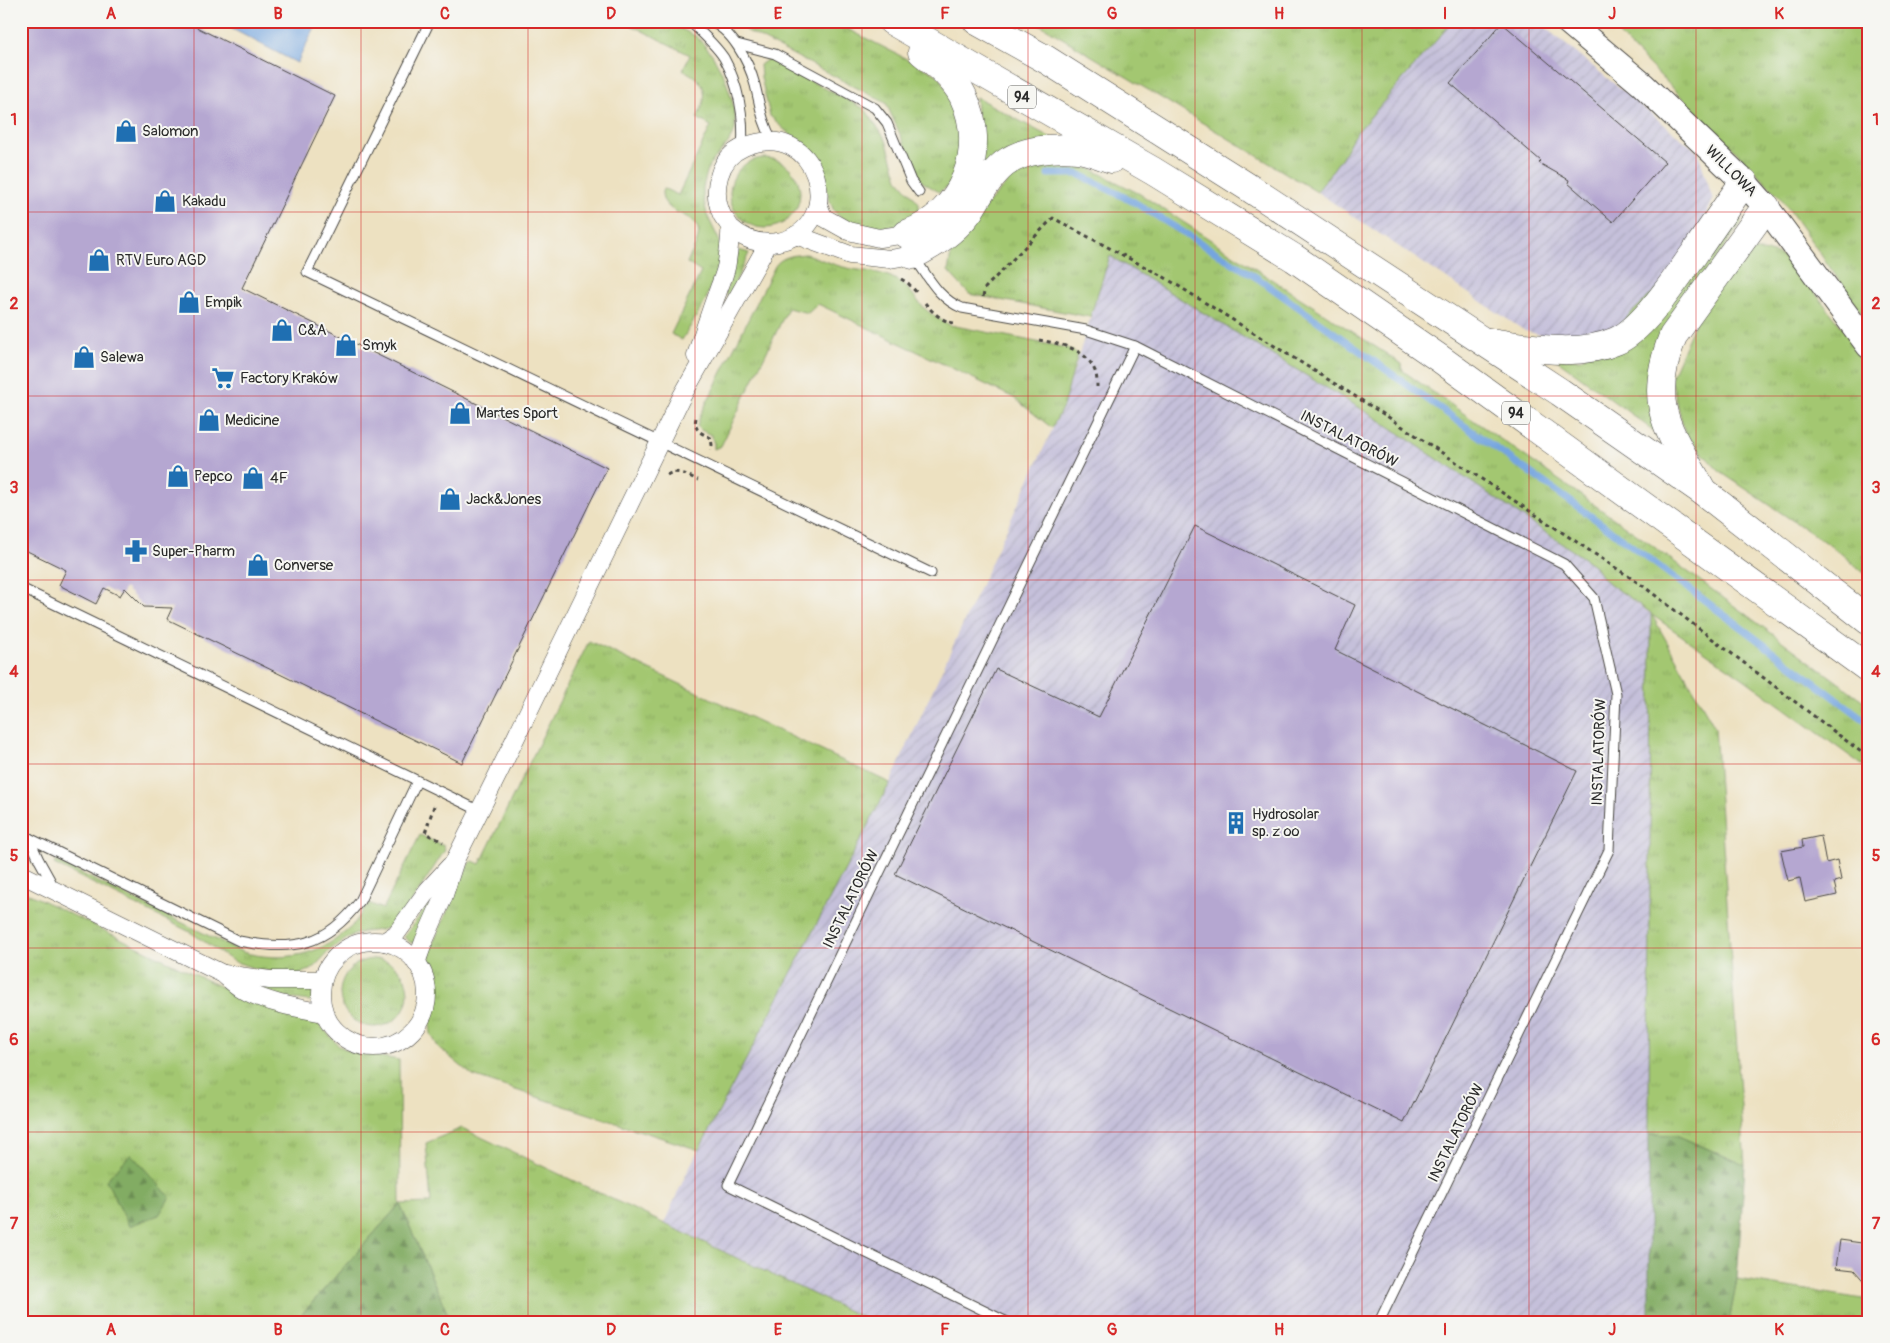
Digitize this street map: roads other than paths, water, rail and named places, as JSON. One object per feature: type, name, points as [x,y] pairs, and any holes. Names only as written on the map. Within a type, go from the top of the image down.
[{"type":"highway","points":[[886,21],[944,71],[962,94],[971,117],[974,139],[968,174],[959,191],[936,219],[922,229],[908,251]]},
{"type":"highway","name":"94","points":[[892,21],[1153,171],[1294,258],[1439,358],[1869,669]]},
{"type":"highway","points":[[977,21],[1046,60],[1243,183],[1484,342],[1705,493],[1869,621]]},
{"type":"highway","points":[[908,251],[934,244],[950,232],[969,211],[985,185],[1005,163],[1035,150],[1079,149],[1153,171]]},
{"type":"highway","points":[[1484,342],[1566,350],[1593,347],[1617,341],[1639,324],[1664,296],[1744,182]]},
{"type":"highway","points":[[1705,493],[1670,433],[1663,413],[1660,391],[1665,358],[1673,336],[1766,207]]},
{"type":"street","name":"WILLOWA","points":[[1567,21],[1643,85],[1744,182],[1766,207],[1869,346]]},
{"type":"street","points":[[760,141],[773,141],[796,149],[812,165],[819,186],[818,204],[814,215],[796,235],[787,240],[768,244],[757,243],[739,235],[722,216],[717,199],[717,184],[722,169],[729,158],[742,147],[760,141]]},
{"type":"street","points":[[818,204],[823,217],[848,231],[879,238],[908,251]]},
{"type":"street","points":[[682,396],[727,264],[730,227]]},
{"type":"street","points":[[796,235],[850,255],[890,259],[908,251]]},
{"type":"street","points":[[384,942],[396,934],[428,890],[480,811],[682,396],[768,244]]},
{"type":"street","points":[[416,963],[443,898],[453,853]]},
{"type":"street","points":[[21,874],[223,974],[241,989],[290,1007],[324,1013]]},
{"type":"street","points":[[368,941],[384,942],[396,946],[407,953],[416,963],[424,977],[426,994],[424,1010],[417,1024],[406,1035],[393,1043],[377,1047],[361,1045],[345,1039],[333,1028],[324,1013],[321,997],[322,980],[329,966],[339,954],[353,945],[368,941]]},
{"type":"street","points":[[223,974],[270,980],[322,980]]},
{"type":"lane","points":[[430,21],[307,272],[931,573]]},
{"type":"lane","points":[[689,21],[723,57],[737,87],[744,134],[742,147]]},
{"type":"lane","points":[[707,21],[716,23],[737,44],[754,83],[760,112],[773,141]]},
{"type":"lane","points":[[737,44],[775,54],[875,108],[887,123],[911,181],[919,192]]},
{"type":"lane","name":"INSTALATORÓW","points":[[908,251],[945,299],[962,308],[1086,330],[1135,346],[1564,564],[1594,598],[1616,694],[1609,850],[1379,1322]]},
{"type":"lane","name":"INSTALATORÓW","points":[[1007,1322],[728,1185],[1135,346]]},
{"type":"lane","points":[[21,588],[480,811]]},
{"type":"lane","points":[[25,836],[239,941],[262,946],[304,943],[331,932],[348,917],[360,901],[417,781]]},
{"type":"lane","points":[[25,836],[57,892]]},
{"type":"water","points":[[217,21],[318,21],[297,63]]},
{"type":"waterway","points":[[1048,174],[1078,174],[1134,202],[1259,279],[1609,529],[1869,723]]},
{"type":"place","name":"Salomon","points":[[126,131]]},
{"type":"place","name":"Kakadu","points":[[165,201]]},
{"type":"place","name":"RTV Euro AGD","points":[[99,260]]},
{"type":"place","name":"Empik","points":[[189,302]]},
{"type":"place","name":"C&A","points":[[282,330]]},
{"type":"place","name":"Smyk","points":[[346,345]]},
{"type":"place","name":"Salewa","points":[[84,357]]},
{"type":"place","name":"Factory Kraków","points":[[223,378]]},
{"type":"place","name":"Martes Sport","points":[[460,413]]},
{"type":"place","name":"Medicine","points":[[209,420]]},
{"type":"place","name":"Pepco","points":[[178,476]]},
{"type":"place","name":"4F","points":[[253,478]]},
{"type":"place","name":"Jack&Jones","points":[[450,499]]},
{"type":"place","name":"Super-Pharm","points":[[136,551]]},
{"type":"place","name":"Converse","points":[[258,565]]},
{"type":"place","name":"Hydrosolar sp. z oo","points":[[1236,823]]}]
